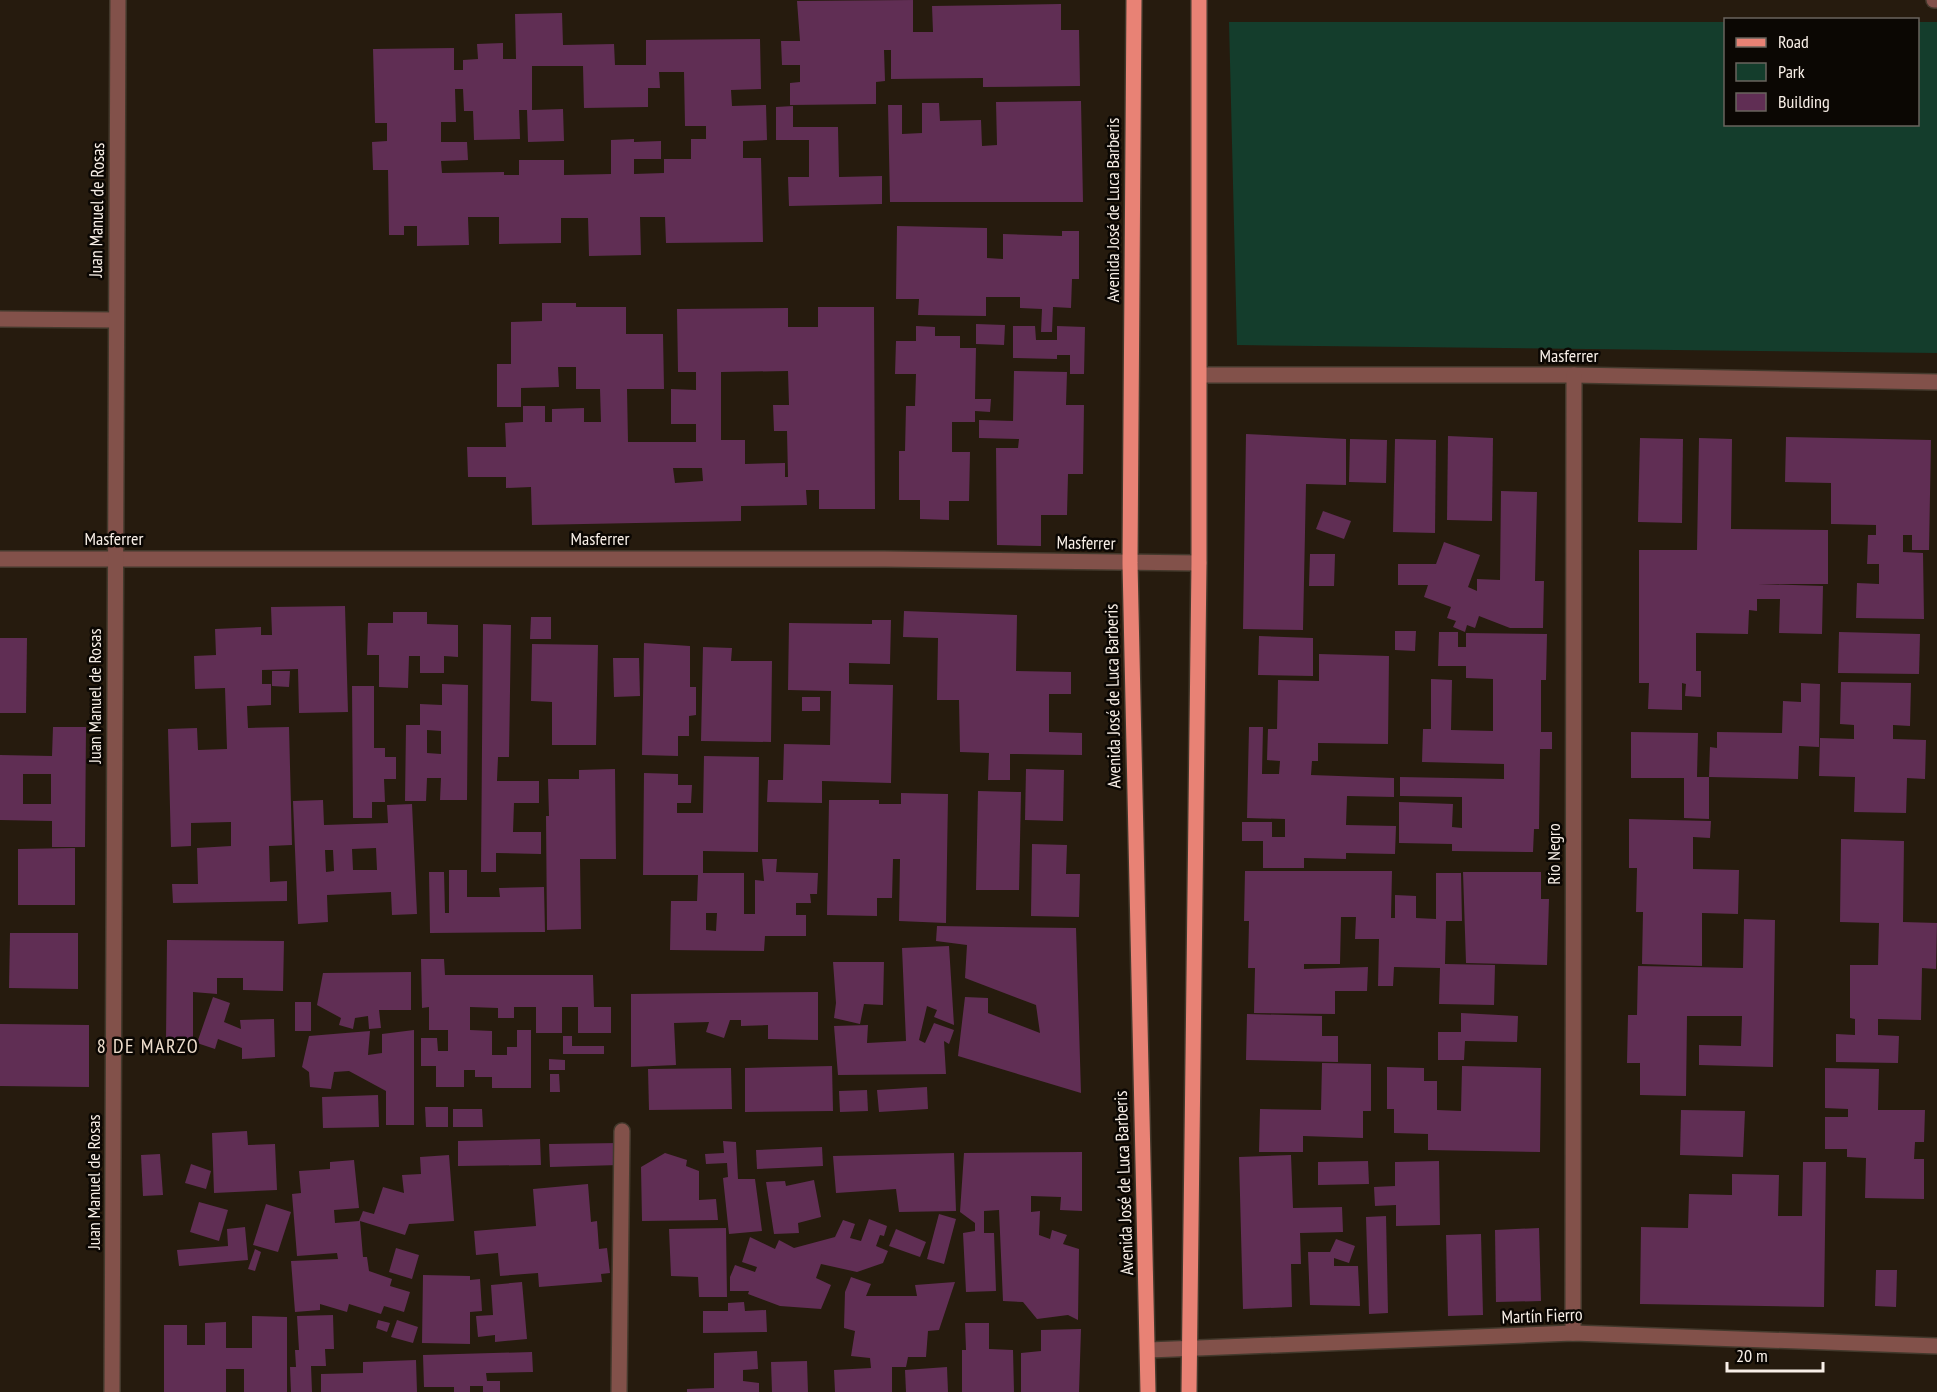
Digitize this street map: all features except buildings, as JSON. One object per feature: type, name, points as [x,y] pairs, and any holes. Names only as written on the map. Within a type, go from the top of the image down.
[{"type":"main road","name":"Avenida José de Luca Barberis","points":[[1134,0],[1130,563],[1141,1122],[1149,1350],[1148,1392]]},
{"type":"main road","points":[[1189,1392],[1199,563],[1199,0]]},
{"type":"street","name":"Juan Manuel de Rosas","points":[[112,1392],[118,0]]},
{"type":"street","points":[[0,319],[115,320]]},
{"type":"street","name":"Masferrer","points":[[1200,375],[1574,375],[1937,382]]},
{"type":"street","name":"Río Negro","points":[[1573,1333],[1574,375]]},
{"type":"street","name":"Masferrer","points":[[0,559],[885,559],[1199,563]]},
{"type":"street","points":[[619,1392],[622,1131]]},
{"type":"street","name":"Martín Fierro","points":[[1149,1350],[1573,1333],[1937,1346]]},
{"type":"green space","points":[[1229,22],[1724,22],[1724,126],[1919,126],[1919,22],[1937,22],[1937,353],[1237,345]]},
{"type":"district","name":"8 DE MARZO","points":[[148,1046]]}]
